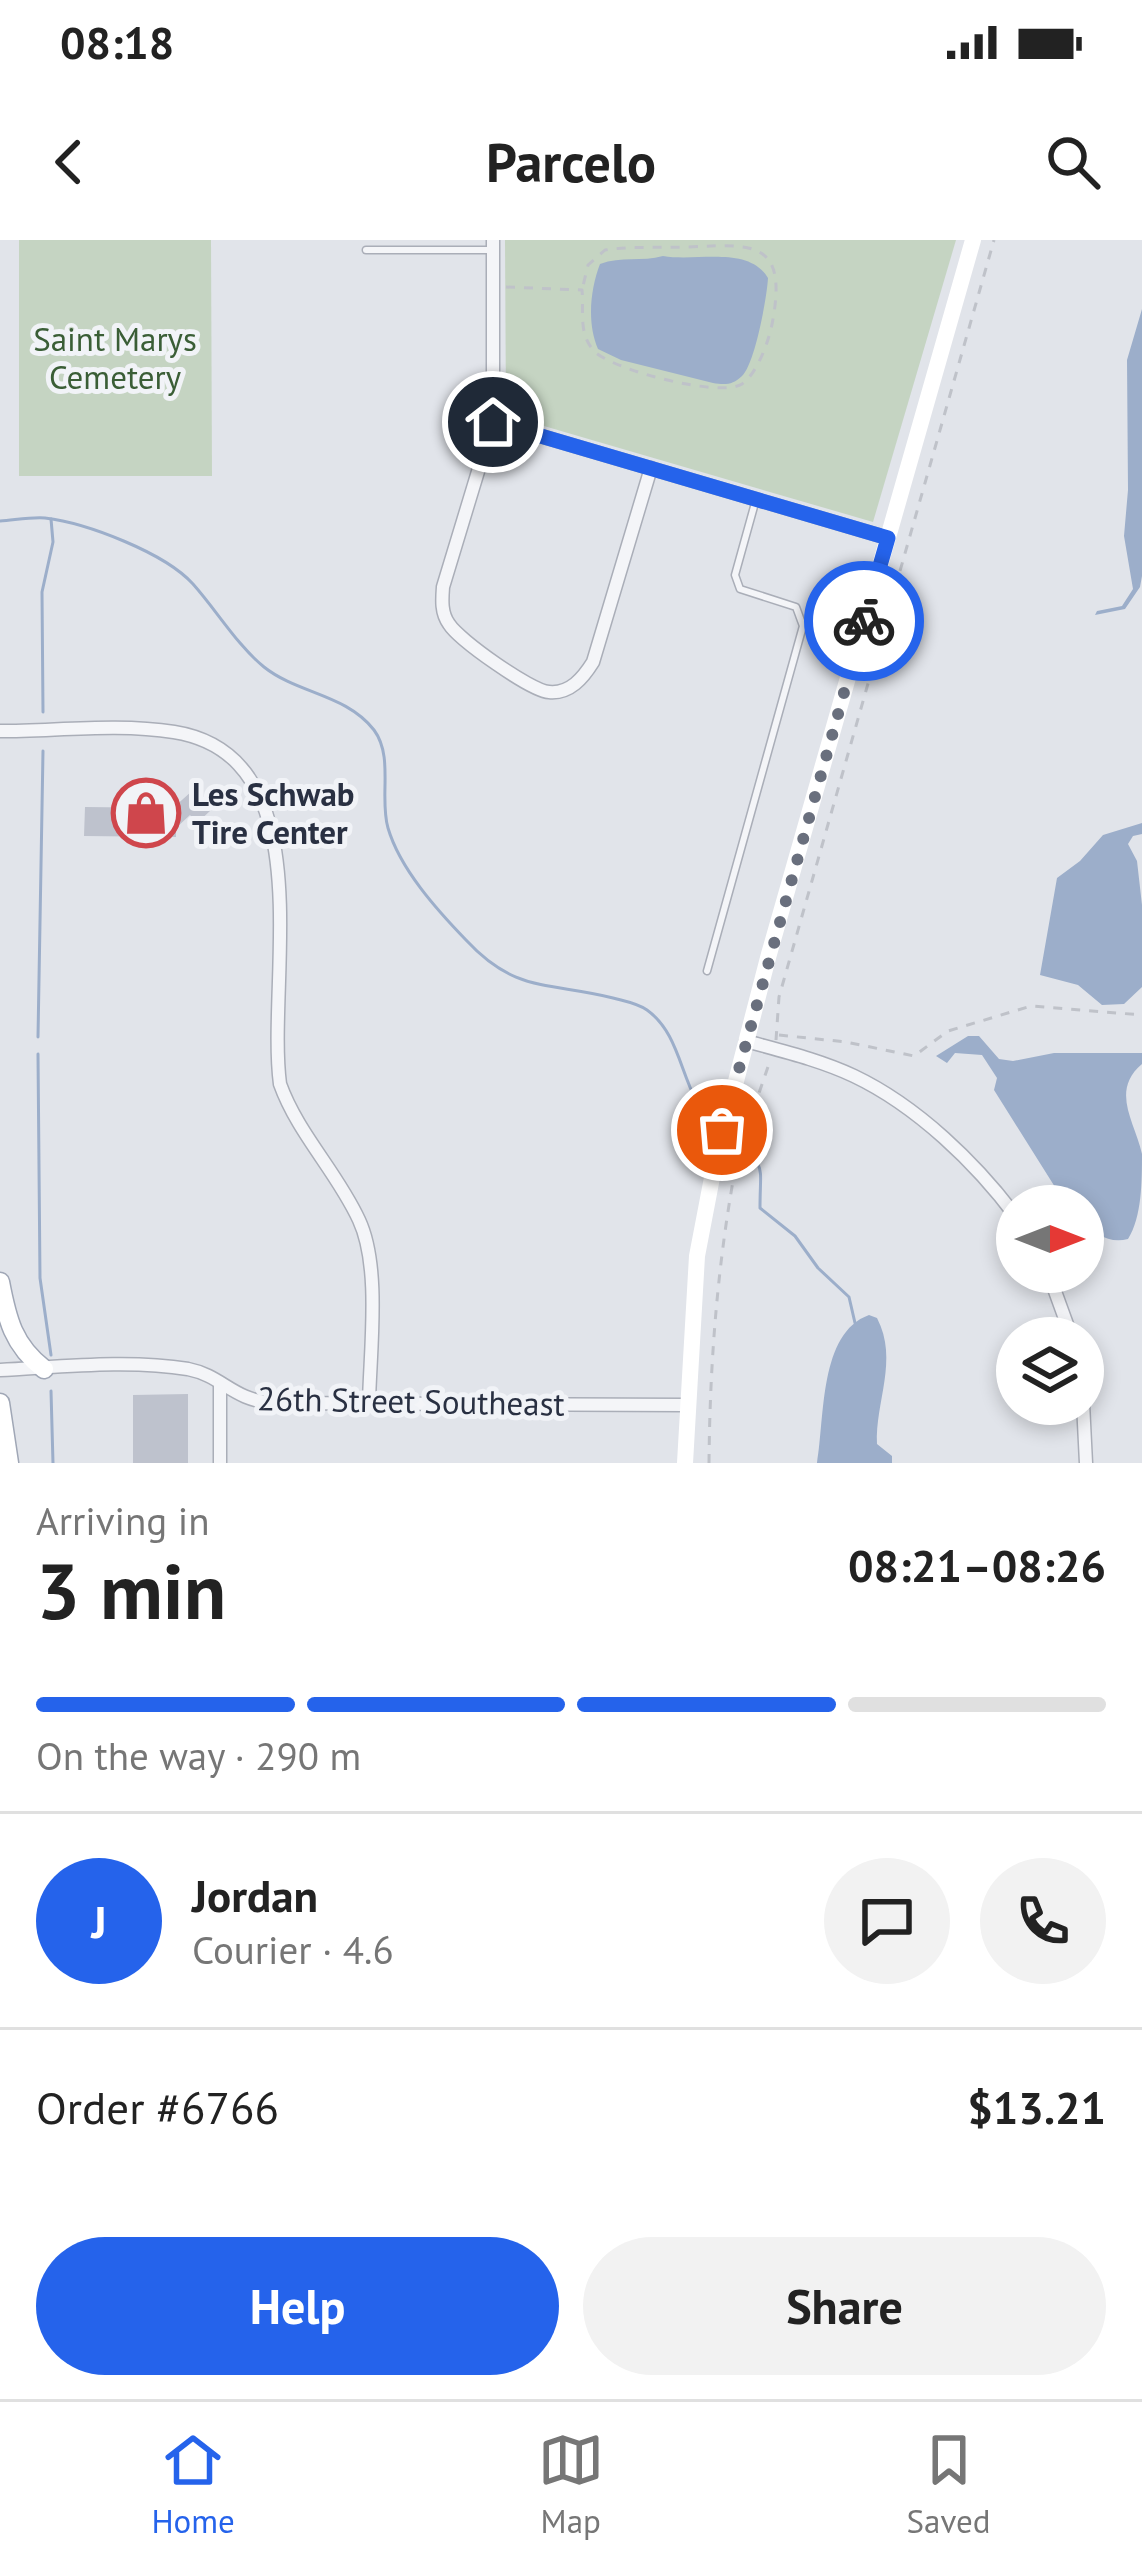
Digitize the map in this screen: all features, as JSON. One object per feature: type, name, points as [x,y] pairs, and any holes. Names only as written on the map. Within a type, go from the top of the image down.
[{"type":"main road","points":[[685,1463],[697,1256],[715,1162],[973,240]]},
{"type":"main road","points":[[0,1282],[10,1329],[23,1353],[44,1369]]},
{"type":"main road","points":[[0,1402],[9,1463]]},
{"type":"street","points":[[493,245],[493,422],[443,587],[443,609],[458,634],[545,692],[569,688],[593,662],[650,468]]},
{"type":"street","points":[[493,422],[888,538]]},
{"type":"street","points":[[0,731],[158,730],[193,737],[246,773],[263,799],[273,829],[278,878],[280,1084],[289,1109],[358,1217],[368,1243],[369,1403]]},
{"type":"street","points":[[746,1041],[775,1042],[857,1077],[912,1112],[996,1191]]},
{"type":"street","name":"26th Street Southeast","points":[[0,1370],[162,1366],[208,1375],[253,1402],[686,1406]]},
{"type":"street","points":[[220,1383],[220,1463]]},
{"type":"street","points":[[1084,1425],[1086,1463]]},
{"type":"lane","points":[[366,250],[493,245]]},
{"type":"lane","points":[[707,971],[803,626],[796,607],[737,584],[735,575],[756,499]]},
{"type":"path","points":[[709,1463],[713,1331],[730,1183],[746,1114],[749,1103],[758,1096],[775,1042],[778,997],[994,240]]},
{"type":"path","points":[[717,242],[742,245],[760,252],[776,272],[770,335],[753,374],[739,386],[704,388],[601,357],[584,335],[582,290],[588,266],[605,250],[717,242]]},
{"type":"path","points":[[493,284],[514,290],[582,290]]},
{"type":"path","points":[[775,1042],[846,1042],[914,1056],[948,1031],[1030,1006],[1142,1015]]},
{"type":"green space","name":"Saint Marys Cemetery","points":[[19,240],[211,240],[212,476],[19,476]]},
{"type":"green space","points":[[505,240],[956,240],[873,522],[506,415]]},
{"type":"water","points":[[663,256],[735,258],[748,261],[768,278],[751,358],[735,381],[713,383],[621,360],[598,349],[591,307],[600,264]]},
{"type":"water","points":[[1142,309],[1142,576],[1125,609],[1095,615],[1122,606],[1133,589],[1124,536],[1127,360]]},
{"type":"water","points":[[1142,823],[1142,834],[1133,836],[1128,844],[1137,861],[1142,905],[1142,987],[1124,1004],[1102,1005],[1078,985],[1040,975],[1057,878],[1103,835]]},
{"type":"water","points":[[968,1036],[979,1036],[999,1059],[1013,1061],[1054,1053],[1142,1053],[1142,1064],[1126,1096],[1142,1154],[1139,1210],[1128,1239],[1104,1236],[1104,1185],[1054,1185],[994,1090],[997,1078],[982,1055],[955,1053],[947,1063],[936,1056]]},
{"type":"water","points":[[869,1315],[877,1318],[886,1350],[877,1444],[892,1456],[892,1463],[817,1463],[833,1358],[841,1339]]},
{"type":"building","name":"Les Schwab Tire Center","points":[[192,791],[210,811],[197,823],[190,815],[176,828],[176,837],[84,836],[85,807],[173,808]]},
{"type":"building","points":[[188,1394],[188,1463],[133,1463],[133,1395]]},
{"type":"waterway","points":[[43,712],[42,592],[53,542],[51,519]]},
{"type":"waterway","points":[[0,521],[62,521],[103,533],[164,561],[193,584],[264,667],[363,718],[383,752],[386,816],[394,843],[410,874],[443,916],[484,957],[517,977],[647,1010],[669,1035],[695,1098],[715,1125]]},
{"type":"waterway","points":[[38,1037],[43,751]]},
{"type":"waterway","points":[[38,1054],[40,1278],[51,1355]]},
{"type":"waterway","points":[[727,1136],[759,1166],[760,1208],[795,1236],[818,1268],[849,1297],[855,1323]]},
{"type":"waterway","points":[[51,1391],[53,1463]]},
{"type":"way so far","points":[[722,1130],[864,621]]},
{"type":"place","name":"Les Schwab Tire Center","points":[[146,813]]},
{"type":"route","points":[[493,422],[888,538],[864,621]]}]
